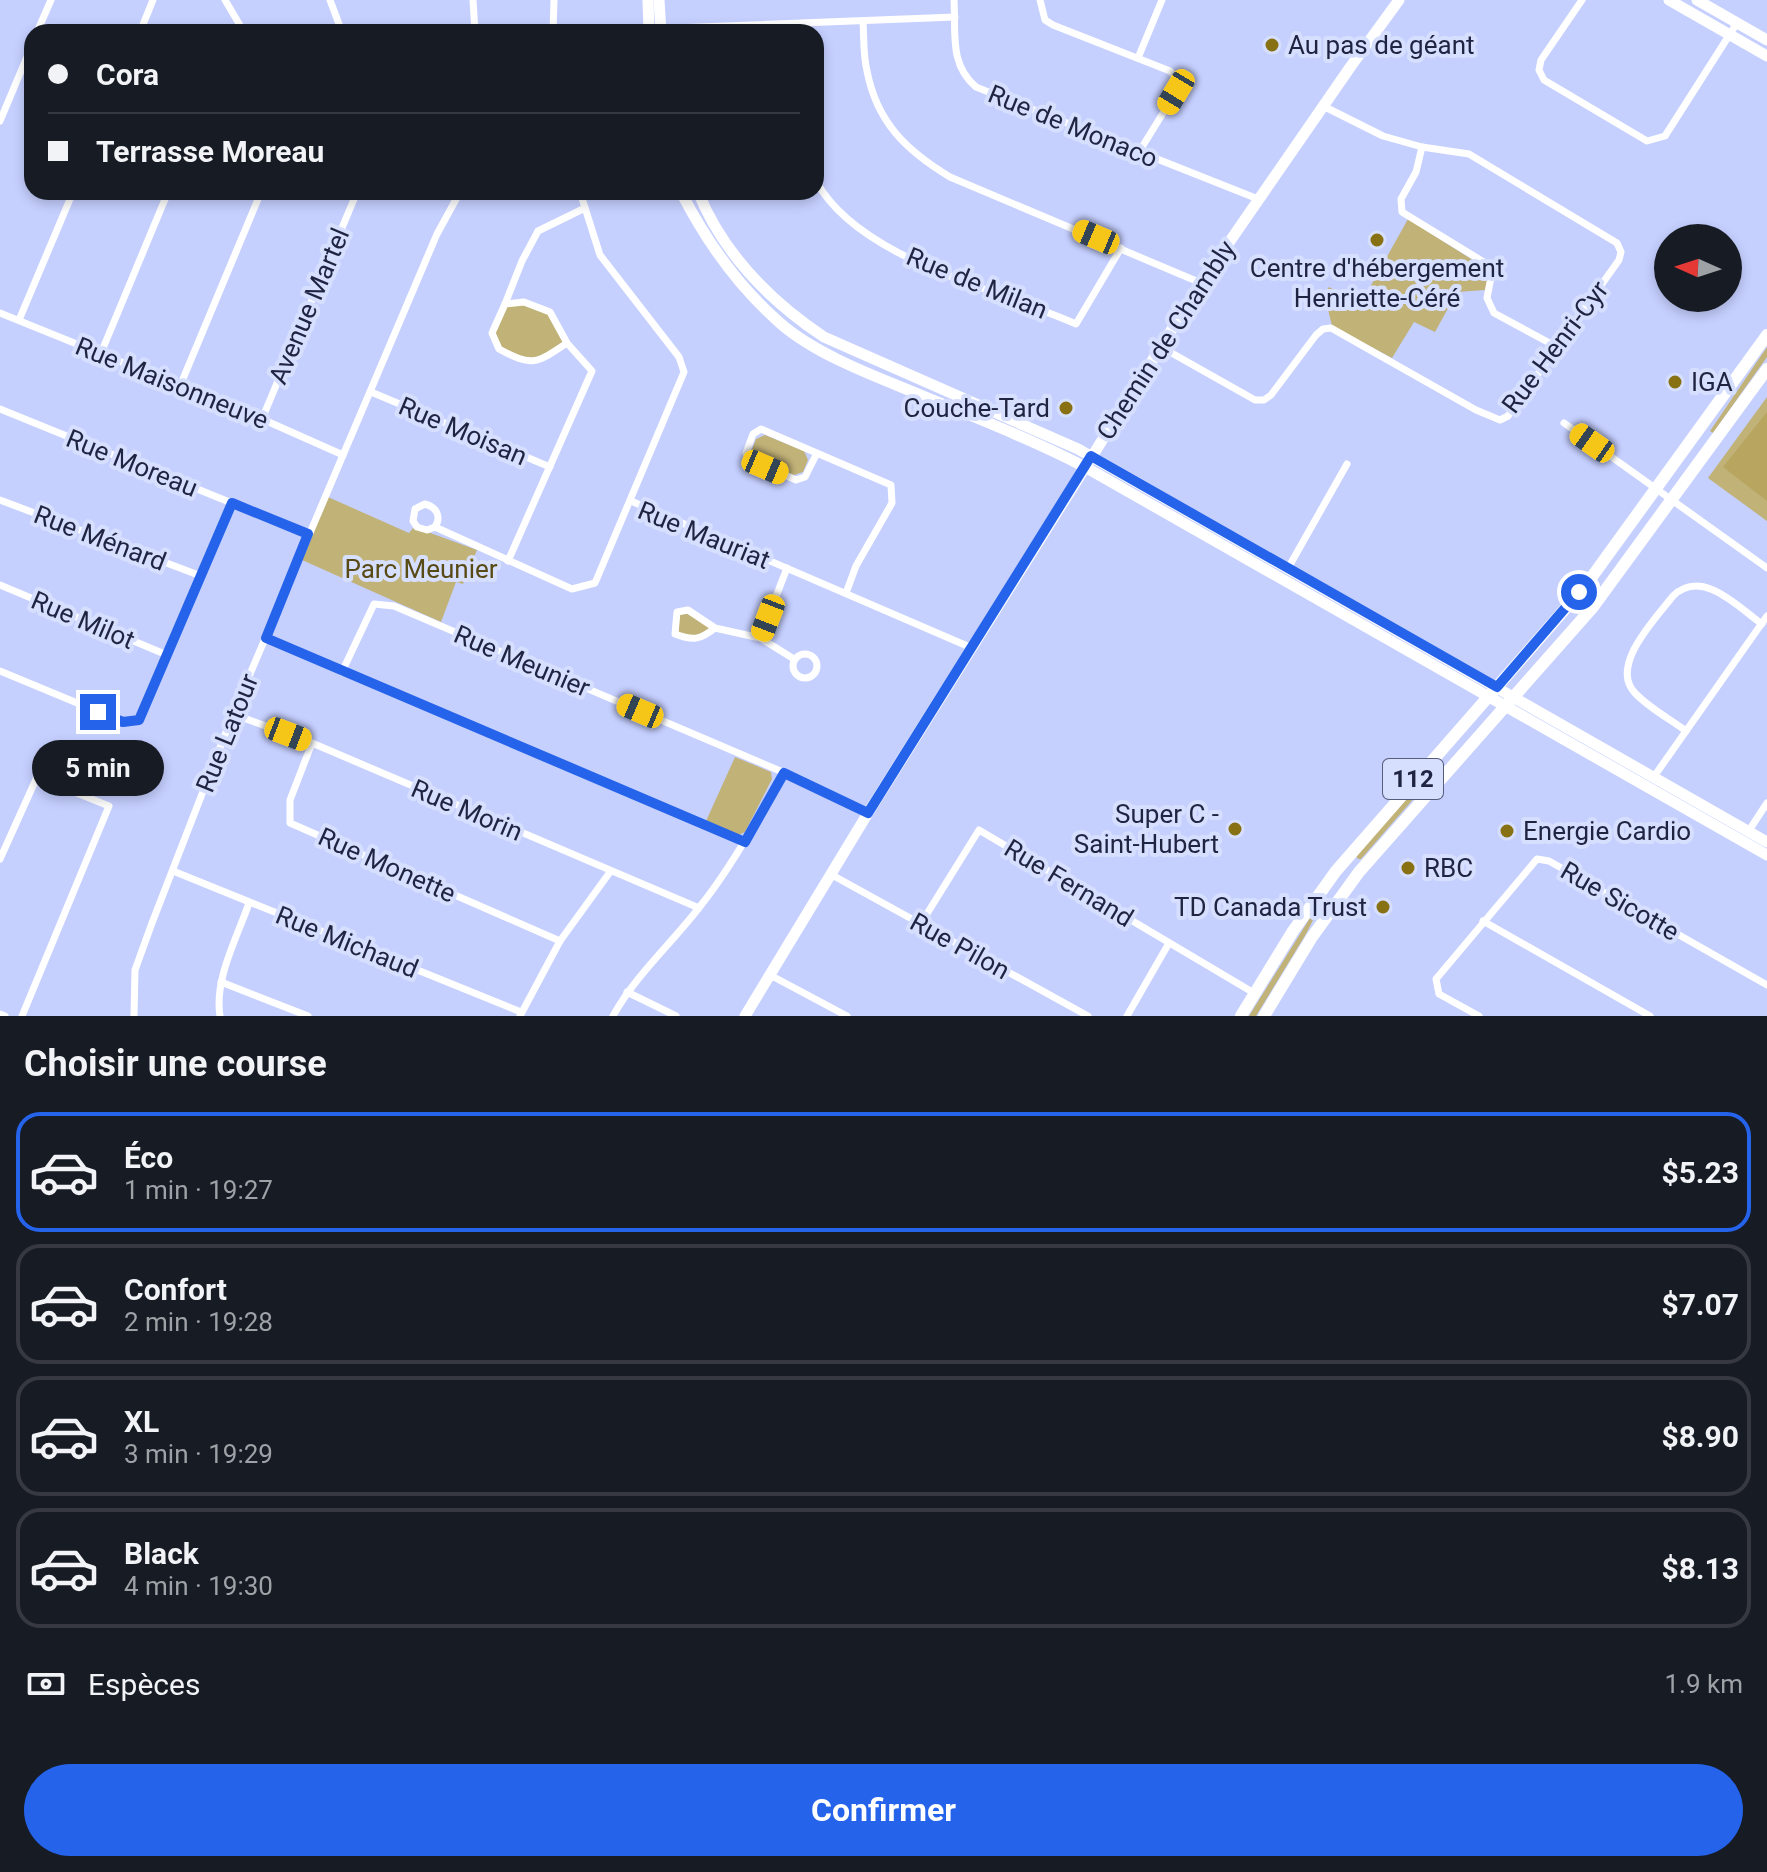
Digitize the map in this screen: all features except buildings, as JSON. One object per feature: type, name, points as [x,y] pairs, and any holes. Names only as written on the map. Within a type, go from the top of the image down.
[{"type":"main road","name":"112","points":[[1241,1016],[1293,931],[1341,864],[1586,585],[1767,335]]},
{"type":"main road","name":"112","points":[[1264,1016],[1312,937],[1362,868],[1593,607],[1767,369]]},
{"type":"street","points":[[40,24],[51,0]]},
{"type":"street","points":[[143,24],[153,0]]},
{"type":"street","points":[[225,0],[239,24]]},
{"type":"street","points":[[330,0],[339,24]]},
{"type":"street","points":[[473,0],[474,24]]},
{"type":"street","points":[[553,24],[554,0]]},
{"type":"street","points":[[648,0],[654,24]]},
{"type":"street","points":[[656,24],[659,0]]},
{"type":"street","name":"Rue de Monaco","points":[[954,0],[957,61],[965,78],[976,87],[1258,199]]},
{"type":"street","points":[[1040,0],[1045,20],[1053,25],[1170,71],[1177,78],[1176,92],[1139,152]]},
{"type":"street","points":[[1138,58],[1162,0]]},
{"type":"street","name":"Chemin de Chambly","points":[[745,1016],[868,813],[1201,283],[1399,0]]},
{"type":"street","points":[[1582,0],[1541,60],[1539,70],[1544,80],[1647,141],[1665,136],[1737,23]]},
{"type":"street","points":[[1697,0],[1767,40]]},
{"type":"street","points":[[1675,1],[1767,56]]},
{"type":"street","points":[[822,24],[955,17]]},
{"type":"street","points":[[863,21],[867,72],[879,106],[892,130],[915,155],[950,177],[1201,283]]},
{"type":"street","points":[[0,121],[24,64]]},
{"type":"street","name":"Rue Henri-Cyr","points":[[1161,347],[1255,400],[1264,400],[1316,335],[1323,329],[1331,328],[1476,410],[1500,420],[1508,416],[1619,260],[1621,252],[1617,243],[1469,154],[1422,147],[1383,136],[1323,106]]},
{"type":"street","points":[[1422,147],[1416,172],[1401,199],[1402,212],[1487,264],[1491,277],[1487,298],[1494,313],[1557,347]]},
{"type":"street","name":"Rue de Milan","points":[[824,196],[868,235],[916,261],[1076,324],[1121,248]]},
{"type":"street","points":[[19,320],[70,200]]},
{"type":"street","points":[[101,353],[165,200]]},
{"type":"street","points":[[180,386],[258,200]]},
{"type":"street","name":"Avenue Martel","points":[[262,419],[354,200]]},
{"type":"street","name":"Rue Latour","points":[[134,1016],[135,970],[233,714],[437,234],[456,200]]},
{"type":"street","points":[[582,200],[600,255],[679,357],[684,372],[631,501]]},
{"type":"street","points":[[685,200],[721,258],[744,287],[782,325],[842,361],[878,378],[1088,462]]},
{"type":"street","points":[[702,200],[730,249],[755,280],[793,316],[824,337],[1088,462],[1285,574],[1381,621],[1492,692]]},
{"type":"street","points":[[567,343],[539,362],[518,359],[499,349],[492,333],[538,231],[585,208]]},
{"type":"street","points":[[505,304],[524,302],[550,312],[567,343],[592,371],[550,467]]},
{"type":"street","name":"Rue Maisonneuve","points":[[0,313],[343,455]]},
{"type":"street","name":"Rue Moisan","points":[[371,392],[550,467],[508,561]]},
{"type":"street","name":"Rue Moreau","points":[[0,409],[308,534]]},
{"type":"street","points":[[1564,423],[1767,568]]},
{"type":"street","points":[[817,453],[805,477],[796,480],[750,460],[746,453],[753,434],[761,429],[817,453],[891,485],[892,503],[856,566],[846,593]]},
{"type":"street","points":[[1285,574],[1347,464]]},
{"type":"street","name":"Rue Ménard","points":[[0,500],[201,576]]},
{"type":"street","name":"Rue Mauriat","points":[[435,527],[572,589],[595,583],[631,501],[972,648]]},
{"type":"street","points":[[0,671],[123,722],[139,720],[232,503]]},
{"type":"street","points":[[760,638],[787,568]]},
{"type":"street","points":[[1285,574],[1347,617],[1653,778],[1767,842]]},
{"type":"street","name":"Rue Milot","points":[[0,585],[167,655]]},
{"type":"street","points":[[1686,731],[1632,690],[1626,669],[1632,652],[1673,596],[1691,585],[1712,589],[1762,624]]},
{"type":"street","name":"Rue Meunier","points":[[342,672],[374,604],[394,606],[784,773],[868,813]]},
{"type":"street","points":[[715,628],[701,639],[688,639],[675,634],[677,612],[688,610],[715,628],[760,638],[794,659]]},
{"type":"street","points":[[1653,778],[1767,616]]},
{"type":"street","points":[[1347,617],[1375,624],[1381,621]]},
{"type":"street","points":[[266,638],[745,842]]},
{"type":"street","points":[[1509,701],[1767,855]]},
{"type":"street","name":"Rue Morin","points":[[233,714],[312,743],[699,908]]},
{"type":"street","name":"Rue Monette","points":[[312,743],[290,800],[290,823],[560,941]]},
{"type":"street","points":[[613,1016],[627,992],[699,908],[745,842],[784,773]]},
{"type":"street","points":[[0,859],[37,777],[109,806],[22,1016]]},
{"type":"street","points":[[1748,832],[1767,803]]},
{"type":"street","name":"Rue Fernand","points":[[920,925],[979,830],[1254,993]]},
{"type":"street","name":"Rue Sicotte","points":[[1479,1016],[1439,994],[1436,979],[1537,859],[1549,861],[1767,985]]},
{"type":"street","name":"Rue Michaud","points":[[173,871],[521,1014]]},
{"type":"street","points":[[521,1014],[560,941],[610,872]]},
{"type":"street","name":"Rue Pilon","points":[[832,875],[1088,1016]]},
{"type":"street","points":[[220,1016],[217,1000],[221,982],[249,903]]},
{"type":"street","points":[[1483,921],[1650,1016]]},
{"type":"street","points":[[1127,1016],[1169,943]]},
{"type":"street","points":[[770,975],[847,1016]]},
{"type":"street","points":[[221,982],[308,1016]]},
{"type":"street","points":[[627,992],[676,1016]]},
{"type":"green space","points":[[1408,219],[1490,271],[1485,290],[1457,292],[1435,332],[1414,322],[1392,358],[1332,326],[1324,293],[1329,287],[1360,305]]},
{"type":"green space","points":[[524,302],[550,312],[567,343],[539,362],[499,349],[492,333],[505,304]]},
{"type":"green space","points":[[1767,347],[1767,357],[1713,433],[1710,431]]},
{"type":"green space","points":[[1767,397],[1767,521],[1708,478]]},
{"type":"green space","points":[[765,435],[804,451],[808,460],[803,472],[794,475],[757,460],[751,452],[756,439]]},
{"type":"green space","name":"Parc Meunier","points":[[328,497],[409,533],[414,527],[477,550],[463,584],[456,582],[441,622],[302,560]]},
{"type":"green space","points":[[688,613],[712,628],[700,638],[677,632],[680,614]]},
{"type":"green space","points":[[735,757],[771,772],[772,779],[745,832],[739,835],[706,821]]},
{"type":"green space","points":[[1438,763],[1429,781],[1358,859],[1356,856]]},
{"type":"green space","points":[[1310,918],[1313,920],[1306,934],[1256,1016],[1249,1016]]},
{"type":"shaded area","points":[[1767,412],[1767,501],[1723,467]]},
{"type":"place","name":"Au pas de géant","points":[[1272,45]]},
{"type":"place","name":"Centre d'hébergement Henriette-Céré","points":[[1377,240]]},
{"type":"place","name":"IGA","points":[[1675,382]]},
{"type":"place","name":"Couche-Tard","points":[[1066,408]]},
{"type":"place","name":"Super C - Saint-Hubert","points":[[1235,829]]},
{"type":"place","name":"Energie Cardio","points":[[1507,831]]},
{"type":"place","name":"RBC","points":[[1408,868]]},
{"type":"place","name":"TD Canada Trust","points":[[1383,907]]},
{"type":"route","points":[[98,712],[123,722],[139,720],[232,503],[308,534],[266,638],[745,842],[784,773],[868,813],[1091,456],[1497,687],[1579,592]]}]
